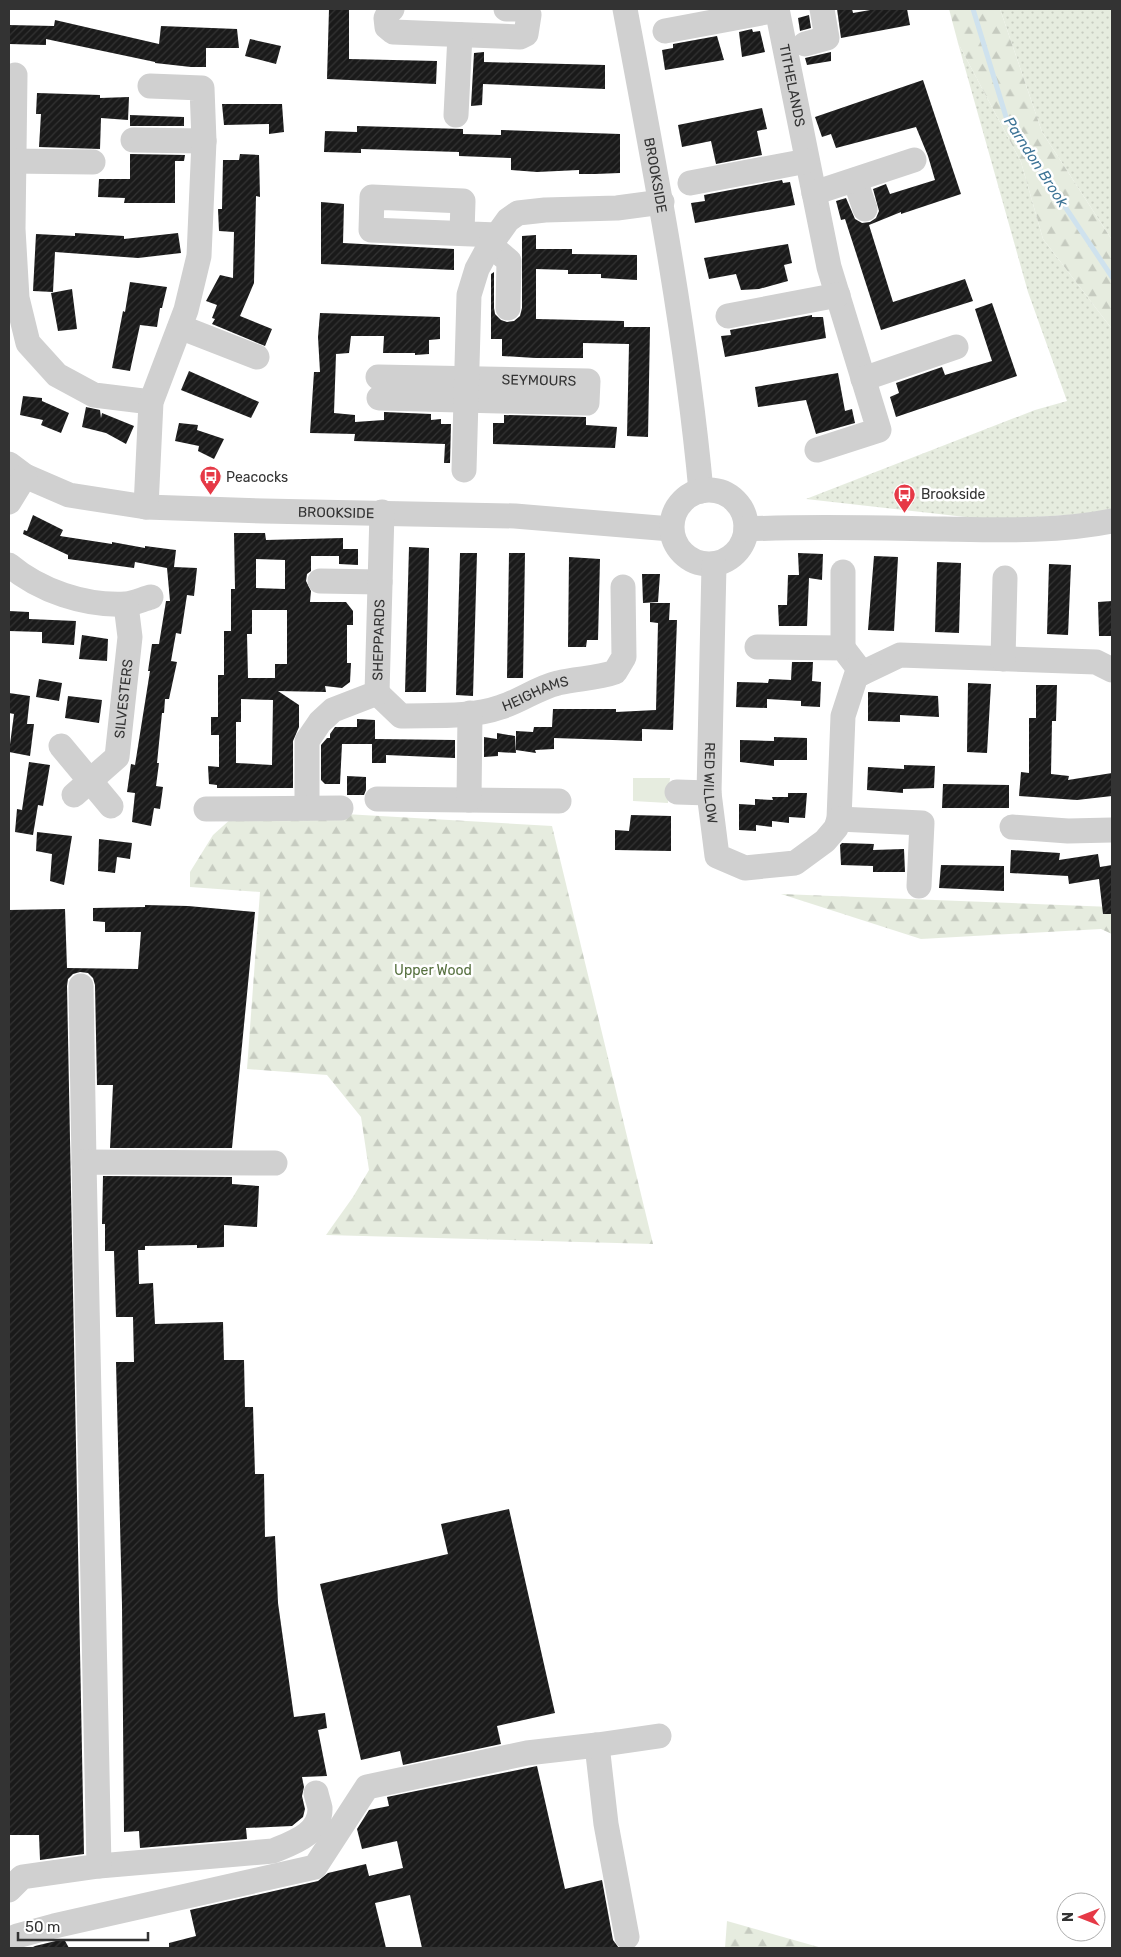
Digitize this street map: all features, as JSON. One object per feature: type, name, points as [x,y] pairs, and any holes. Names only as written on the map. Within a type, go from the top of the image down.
[{"type":"street","points":[[392,9],[386,18],[387,27],[393,32],[520,37],[526,34],[529,15],[521,9],[506,9]]},
{"type":"street","name":"BROOKSIDE","points":[[625,9],[662,202],[696,434],[701,491]]},
{"type":"street","name":"TITHELANDS","points":[[665,31],[777,9],[829,268],[879,430],[817,450]]},
{"type":"street","points":[[805,44],[827,38],[822,9]]},
{"type":"street","points":[[456,115],[460,35]]},
{"type":"street","points":[[15,74],[11,161],[13,229],[17,298],[28,343],[57,375],[94,394],[151,402]]},
{"type":"street","points":[[146,506],[151,402],[186,310],[199,256],[204,141],[202,88],[150,86]]},
{"type":"street","points":[[133,140],[204,141]]},
{"type":"street","points":[[814,193],[914,160]]},
{"type":"street","points":[[11,161],[93,162]]},
{"type":"street","points":[[690,183],[807,161]]},
{"type":"street","points":[[855,180],[865,209]]},
{"type":"street","points":[[464,470],[469,295],[474,277],[494,240],[508,220],[518,213],[545,210],[618,208],[662,202]]},
{"type":"street","points":[[462,233],[494,240],[509,261],[508,308]]},
{"type":"street","points":[[474,277],[509,277]]},
{"type":"street","points":[[728,316],[838,295]]},
{"type":"street","points":[[180,326],[257,356]]},
{"type":"street","points":[[863,379],[956,347]]},
{"type":"street","points":[[379,388],[466,389]]},
{"type":"street","points":[[9,502],[17,470]]},
{"type":"street","name":"BROOKSIDE","points":[[17,470],[69,495],[146,506],[264,511],[514,516],[671,529]]},
{"type":"street","points":[[712,490],[723,493],[733,499],[740,507],[745,518],[746,529],[743,542],[737,552],[726,560],[714,564],[702,564],[690,560],[680,552],[674,541],[671,529],[672,518],[676,509],[687,497],[701,491],[712,490]]},
{"type":"street","name":"SHEPPARDS","points":[[307,808],[307,741],[320,722],[333,710],[377,693],[382,512]]},
{"type":"street","points":[[746,529],[800,526],[1020,530],[1079,527],[1112,521]]},
{"type":"street","name":"RED WILLOW","points":[[714,564],[709,793],[717,856],[745,868],[795,863],[825,841],[836,828],[839,819],[843,716],[856,676],[862,673]]},
{"type":"street","points":[[9,565],[17,572],[52,591],[86,601],[126,604],[151,597]]},
{"type":"street","points":[[843,572],[843,648],[862,673],[900,655],[1096,662],[1112,670]]},
{"type":"street","points":[[1003,658],[1005,578]]},
{"type":"street","name":"SHEPPARDS","points":[[320,581],[380,582]]},
{"type":"street","name":"HEIGHAMS","points":[[377,693],[401,716],[470,713],[501,707],[534,690],[559,683],[599,678],[615,672],[624,657],[623,587]]},
{"type":"street","name":"SILVESTERS","points":[[82,788],[117,757],[130,637],[126,604]]},
{"type":"street","points":[[757,647],[843,648]]},
{"type":"street","points":[[469,800],[470,713]]},
{"type":"street","points":[[61,746],[82,788],[110,806]]},
{"type":"street","points":[[677,792],[709,793]]},
{"type":"street","points":[[378,799],[559,800]]},
{"type":"street","points":[[206,809],[341,808]]},
{"type":"street","points":[[839,819],[922,824],[919,886]]},
{"type":"street","points":[[1012,826],[1068,831],[1112,830]]},
{"type":"street","points":[[81,986],[99,1866]]},
{"type":"street","points":[[84,1162],[275,1163]]},
{"type":"street","points":[[9,1946],[17,1936],[54,1926],[315,1867],[367,1787],[527,1753],[659,1736]]},
{"type":"street","points":[[597,1745],[606,1824],[627,1936]]},
{"type":"street","points":[[9,1890],[22,1877],[99,1866],[273,1851],[300,1839],[315,1827],[320,1810],[316,1793]]},
{"type":"green space","points":[[949,9],[1000,9],[1042,132],[1112,240],[1112,329],[1043,239],[1021,162],[958,43]]},
{"type":"green space","points":[[1000,9],[1112,9],[1112,240],[1042,132]]},
{"type":"green space","points":[[958,43],[1021,162],[1043,239],[1112,329],[1112,512],[992,520],[806,499],[1035,410],[1067,401],[1028,292]]},
{"type":"green space","points":[[633,778],[670,778],[668,803],[633,801]]},
{"type":"green space","name":"Upper Wood","points":[[243,808],[552,826],[653,1244],[326,1235],[353,1197],[369,1170],[361,1117],[327,1075],[247,1069],[260,892],[190,887],[190,872],[213,835]]},
{"type":"green space","points":[[781,894],[1112,907],[1112,934],[1101,929],[921,939]]},
{"type":"green space","points":[[727,1921],[822,1948],[725,1948]]},
{"type":"building","points":[[329,9],[349,9],[349,59],[437,61],[436,84],[327,79]]},
{"type":"building","points":[[837,9],[852,9],[853,13],[876,9],[907,9],[910,25],[841,38]]},
{"type":"building","points":[[809,15],[811,28],[800,31],[798,18]]},
{"type":"building","points":[[55,20],[159,44],[161,26],[237,29],[239,48],[206,48],[206,67],[191,67],[155,63],[46,39],[46,45],[9,44],[9,25],[54,26]]},
{"type":"building","points":[[752,29],[753,32],[760,31],[765,52],[742,57],[739,32]]},
{"type":"building","points":[[717,36],[724,60],[665,70],[662,50],[673,48],[673,44]]},
{"type":"building","points":[[250,39],[281,46],[276,64],[245,56]]},
{"type":"building","points":[[484,52],[484,62],[605,65],[605,89],[483,84],[482,105],[471,106],[474,53]]},
{"type":"building","points":[[831,52],[831,61],[807,65],[805,58]]},
{"type":"building","points":[[923,80],[961,194],[901,214],[901,212],[869,225],[893,302],[965,279],[973,301],[881,330],[845,219],[841,220],[836,201],[846,198],[855,219],[862,223],[870,222],[876,218],[879,211],[873,189],[886,184],[890,194],[935,180],[928,156],[916,127],[836,148],[831,134],[822,137],[815,117]]},
{"type":"building","points":[[37,93],[100,95],[100,98],[129,97],[128,120],[101,118],[100,149],[39,147],[41,114],[36,114]]},
{"type":"building","points":[[222,104],[282,104],[284,132],[269,134],[269,124],[224,125]]},
{"type":"building","points":[[762,108],[767,129],[757,131],[762,155],[716,164],[711,141],[682,147],[678,125]]},
{"type":"building","points":[[130,115],[184,117],[184,126],[130,126]]},
{"type":"building","points":[[357,126],[463,129],[463,134],[501,135],[501,130],[620,134],[620,173],[579,174],[579,170],[537,172],[511,170],[511,158],[459,156],[459,152],[361,149],[361,153],[324,152],[325,131],[357,132]]},
{"type":"building","points":[[130,154],[185,155],[184,161],[175,161],[175,203],[124,203],[125,198],[98,197],[99,179],[130,179]]},
{"type":"building","points":[[240,154],[259,155],[260,197],[256,196],[254,283],[240,316],[272,329],[265,346],[212,324],[215,319],[212,318],[217,305],[206,301],[220,275],[233,278],[234,232],[219,231],[218,209],[222,209],[223,160],[239,160]]},
{"type":"building","points":[[782,180],[783,183],[790,182],[795,205],[695,223],[691,203],[705,201],[704,195]]},
{"type":"building","points":[[321,202],[344,204],[343,243],[454,249],[454,270],[321,264]]},
{"type":"building","points":[[75,233],[124,236],[124,239],[178,233],[181,253],[138,258],[55,252],[53,292],[33,291],[36,234],[75,236]]},
{"type":"building","points":[[536,235],[536,249],[572,249],[572,254],[637,255],[637,280],[601,278],[601,274],[568,274],[568,270],[536,269],[536,319],[624,321],[624,327],[650,327],[648,437],[627,436],[629,344],[583,343],[583,358],[535,358],[502,356],[502,339],[491,339],[491,274],[494,272],[495,314],[501,320],[507,322],[514,321],[520,316],[522,308],[522,236]]},
{"type":"building","points":[[788,244],[792,263],[784,265],[788,281],[759,289],[741,290],[736,274],[709,279],[704,258]]},
{"type":"building","points":[[130,282],[167,287],[162,308],[160,308],[157,327],[140,325],[130,371],[112,368]]},
{"type":"building","points":[[72,289],[77,329],[58,331],[51,293]]},
{"type":"building","points":[[992,303],[1017,376],[896,417],[890,397],[899,393],[896,383],[942,367],[945,375],[992,361],[975,309]]},
{"type":"building","points":[[320,313],[440,317],[440,339],[429,340],[429,354],[383,353],[384,336],[351,336],[349,353],[336,354],[334,413],[355,415],[355,422],[384,420],[384,412],[431,414],[431,420],[441,419],[441,424],[451,424],[450,463],[444,463],[445,444],[354,441],[355,434],[310,433],[314,372],[320,372],[318,337]]},
{"type":"building","points":[[812,315],[812,317],[823,317],[826,338],[725,357],[721,336],[731,335],[730,330]]},
{"type":"building","points":[[189,371],[259,402],[251,418],[181,390]]},
{"type":"building","points":[[838,373],[845,411],[852,409],[855,423],[816,434],[806,400],[758,407],[755,387]]},
{"type":"building","points":[[23,396],[42,398],[42,401],[69,413],[61,433],[41,425],[43,420],[20,415]]},
{"type":"building","points":[[86,407],[100,410],[101,418],[102,413],[134,426],[126,444],[106,433],[82,427]]},
{"type":"building","points":[[504,415],[586,417],[586,425],[617,427],[615,448],[493,444],[493,423],[504,423]]},
{"type":"building","points":[[179,423],[198,425],[197,430],[224,439],[214,459],[198,451],[199,446],[175,441]]},
{"type":"building","points":[[33,515],[63,530],[60,536],[145,548],[145,546],[176,550],[174,567],[197,568],[194,596],[187,595],[181,634],[176,633],[171,661],[177,662],[169,699],[165,699],[164,713],[162,713],[157,763],[159,763],[156,786],[163,787],[160,809],[154,808],[151,826],[132,822],[135,793],[127,792],[131,764],[135,765],[150,671],[148,671],[152,644],[159,644],[166,601],[170,601],[167,568],[135,562],[134,568],[68,559],[68,555],[23,534],[24,530],[27,531]]},
{"type":"building","points":[[234,533],[265,533],[266,540],[343,538],[343,549],[358,549],[358,565],[339,564],[339,556],[311,556],[311,571],[307,574],[306,581],[311,591],[310,602],[346,602],[353,611],[353,625],[347,625],[347,663],[351,663],[350,682],[342,688],[325,686],[326,692],[278,691],[299,705],[299,727],[293,741],[293,788],[217,788],[217,785],[209,784],[208,766],[219,767],[219,735],[211,735],[211,717],[218,717],[218,675],[224,675],[224,631],[231,631],[231,589],[235,589]],"holes":[[[256,559],[285,560],[285,589],[256,588]],[[252,610],[287,610],[287,664],[275,664],[275,678],[248,678],[247,634],[252,634]],[[241,699],[273,700],[272,765],[236,763],[236,722],[241,722]]]},
{"type":"building","points":[[409,547],[429,548],[426,692],[405,692]]},
{"type":"building","points":[[460,553],[477,553],[473,696],[456,695]]},
{"type":"building","points":[[509,553],[525,553],[523,678],[507,678]]},
{"type":"building","points":[[798,553],[823,554],[822,580],[809,578],[807,626],[779,626],[778,605],[787,605],[788,575],[799,575]]},
{"type":"building","points":[[874,556],[898,557],[894,631],[868,630]]},
{"type":"building","points":[[569,557],[600,559],[598,640],[587,640],[586,647],[568,647]]},
{"type":"building","points":[[937,562],[961,563],[959,633],[935,632]]},
{"type":"building","points":[[1049,564],[1071,565],[1068,635],[1047,634]]},
{"type":"building","points":[[642,574],[660,574],[658,602],[643,603]]},
{"type":"building","points":[[1112,601],[1112,636],[1099,636],[1098,602]]},
{"type":"building","points":[[650,603],[670,603],[669,620],[677,620],[673,730],[642,729],[642,741],[554,738],[554,749],[535,750],[536,753],[516,750],[516,731],[533,732],[534,727],[552,727],[553,709],[616,709],[616,712],[656,710],[658,623],[650,622]]},
{"type":"building","points":[[9,611],[29,612],[29,619],[76,621],[74,645],[42,643],[42,632],[9,631]]},
{"type":"building","points":[[82,635],[108,639],[107,661],[79,659]]},
{"type":"building","points":[[792,662],[813,662],[812,681],[821,682],[820,707],[801,706],[801,701],[767,699],[767,708],[736,707],[737,682],[768,683],[769,679],[791,680]]},
{"type":"building","points":[[39,679],[62,683],[59,701],[36,697]]},
{"type":"building","points":[[968,683],[991,684],[987,753],[967,752]]},
{"type":"building","points":[[1036,685],[1057,685],[1056,721],[1052,721],[1051,774],[1069,776],[1068,780],[1112,773],[1112,796],[1077,800],[1019,796],[1021,772],[1029,773],[1029,718],[1036,718]]},
{"type":"building","points":[[868,692],[938,696],[939,717],[900,715],[900,722],[868,721]]},
{"type":"building","points":[[9,693],[30,696],[27,724],[34,724],[30,756],[9,752],[14,714],[9,713]]},
{"type":"building","points":[[68,696],[102,700],[99,723],[65,718]]},
{"type":"building","points":[[357,719],[375,720],[375,739],[455,740],[455,758],[386,755],[386,763],[372,763],[372,744],[342,744],[340,784],[325,784],[321,780],[321,745],[327,738],[330,738],[330,734],[335,727],[357,727]]},
{"type":"building","points":[[497,733],[515,736],[516,753],[498,752],[498,756],[484,757],[484,737],[497,739]]},
{"type":"building","points":[[774,737],[807,738],[807,760],[774,760],[774,766],[740,762],[740,740],[774,741]]},
{"type":"building","points":[[29,762],[50,765],[43,806],[38,805],[33,835],[15,832],[17,809],[22,810]]},
{"type":"building","points":[[904,765],[935,766],[934,788],[903,789],[903,793],[867,790],[868,767],[904,769]]},
{"type":"building","points":[[347,776],[366,777],[364,795],[347,795]]},
{"type":"building","points":[[943,784],[1009,785],[1009,808],[942,808]]},
{"type":"building","points":[[788,793],[807,793],[805,818],[789,817],[789,823],[772,821],[772,827],[756,825],[756,831],[739,830],[739,804],[755,805],[755,799],[773,800],[772,797],[788,797]]},
{"type":"building","points":[[631,815],[671,816],[671,851],[615,850],[615,830],[629,831]]},
{"type":"building","points":[[37,832],[72,836],[64,885],[50,881],[52,854],[36,851]]},
{"type":"building","points":[[99,839],[132,843],[130,859],[117,857],[115,873],[98,871]]},
{"type":"building","points":[[842,843],[874,844],[873,850],[904,849],[905,872],[873,872],[873,866],[841,865],[840,845]]},
{"type":"building","points":[[1011,850],[1060,853],[1059,860],[1098,854],[1100,867],[1112,865],[1112,914],[1103,914],[1099,879],[1069,884],[1068,876],[1010,873]]},
{"type":"building","points":[[941,865],[1004,866],[1004,891],[939,888]]},
{"type":"building","points":[[145,905],[188,906],[255,912],[232,1148],[110,1148],[113,1085],[97,1085],[95,985],[93,978],[88,973],[80,972],[73,974],[68,979],[67,986],[84,1854],[40,1860],[39,1835],[9,1835],[9,910],[65,909],[67,968],[138,969],[141,932],[105,932],[105,922],[93,921],[93,908],[145,907]]},
{"type":"building","points":[[103,1176],[232,1177],[232,1184],[259,1186],[257,1227],[224,1225],[224,1247],[197,1248],[197,1245],[145,1246],[145,1250],[138,1250],[139,1284],[153,1283],[155,1324],[223,1322],[224,1360],[244,1360],[245,1407],[253,1407],[255,1474],[264,1474],[265,1537],[275,1536],[278,1603],[294,1717],[325,1713],[327,1728],[318,1730],[327,1776],[302,1777],[304,1787],[302,1796],[305,1809],[303,1817],[292,1826],[246,1828],[247,1839],[140,1848],[139,1831],[124,1832],[122,1605],[116,1362],[134,1362],[133,1317],[116,1317],[114,1251],[105,1251],[105,1224],[102,1224]]},
{"type":"building","points":[[509,1509],[555,1713],[497,1726],[501,1744],[403,1765],[400,1751],[361,1760],[320,1584],[448,1554],[441,1524]]},
{"type":"building","points":[[537,1766],[565,1889],[602,1880],[613,1940],[619,1948],[422,1948],[410,1895],[375,1903],[386,1948],[169,1948],[169,1943],[196,1936],[190,1910],[318,1881],[328,1873],[366,1864],[369,1876],[403,1868],[397,1841],[362,1849],[357,1829],[369,1810],[389,1806],[387,1797]]},
{"type":"building","points":[[64,1939],[69,1948],[31,1948],[35,1946]]},
{"type":"waterway","name":"Parndon Brook","points":[[973,9],[1007,120],[1112,277]]},
{"type":"place","name":"Peacocks","points":[[210,496]]},
{"type":"place","name":"Brookside","points":[[905,513]]}]
